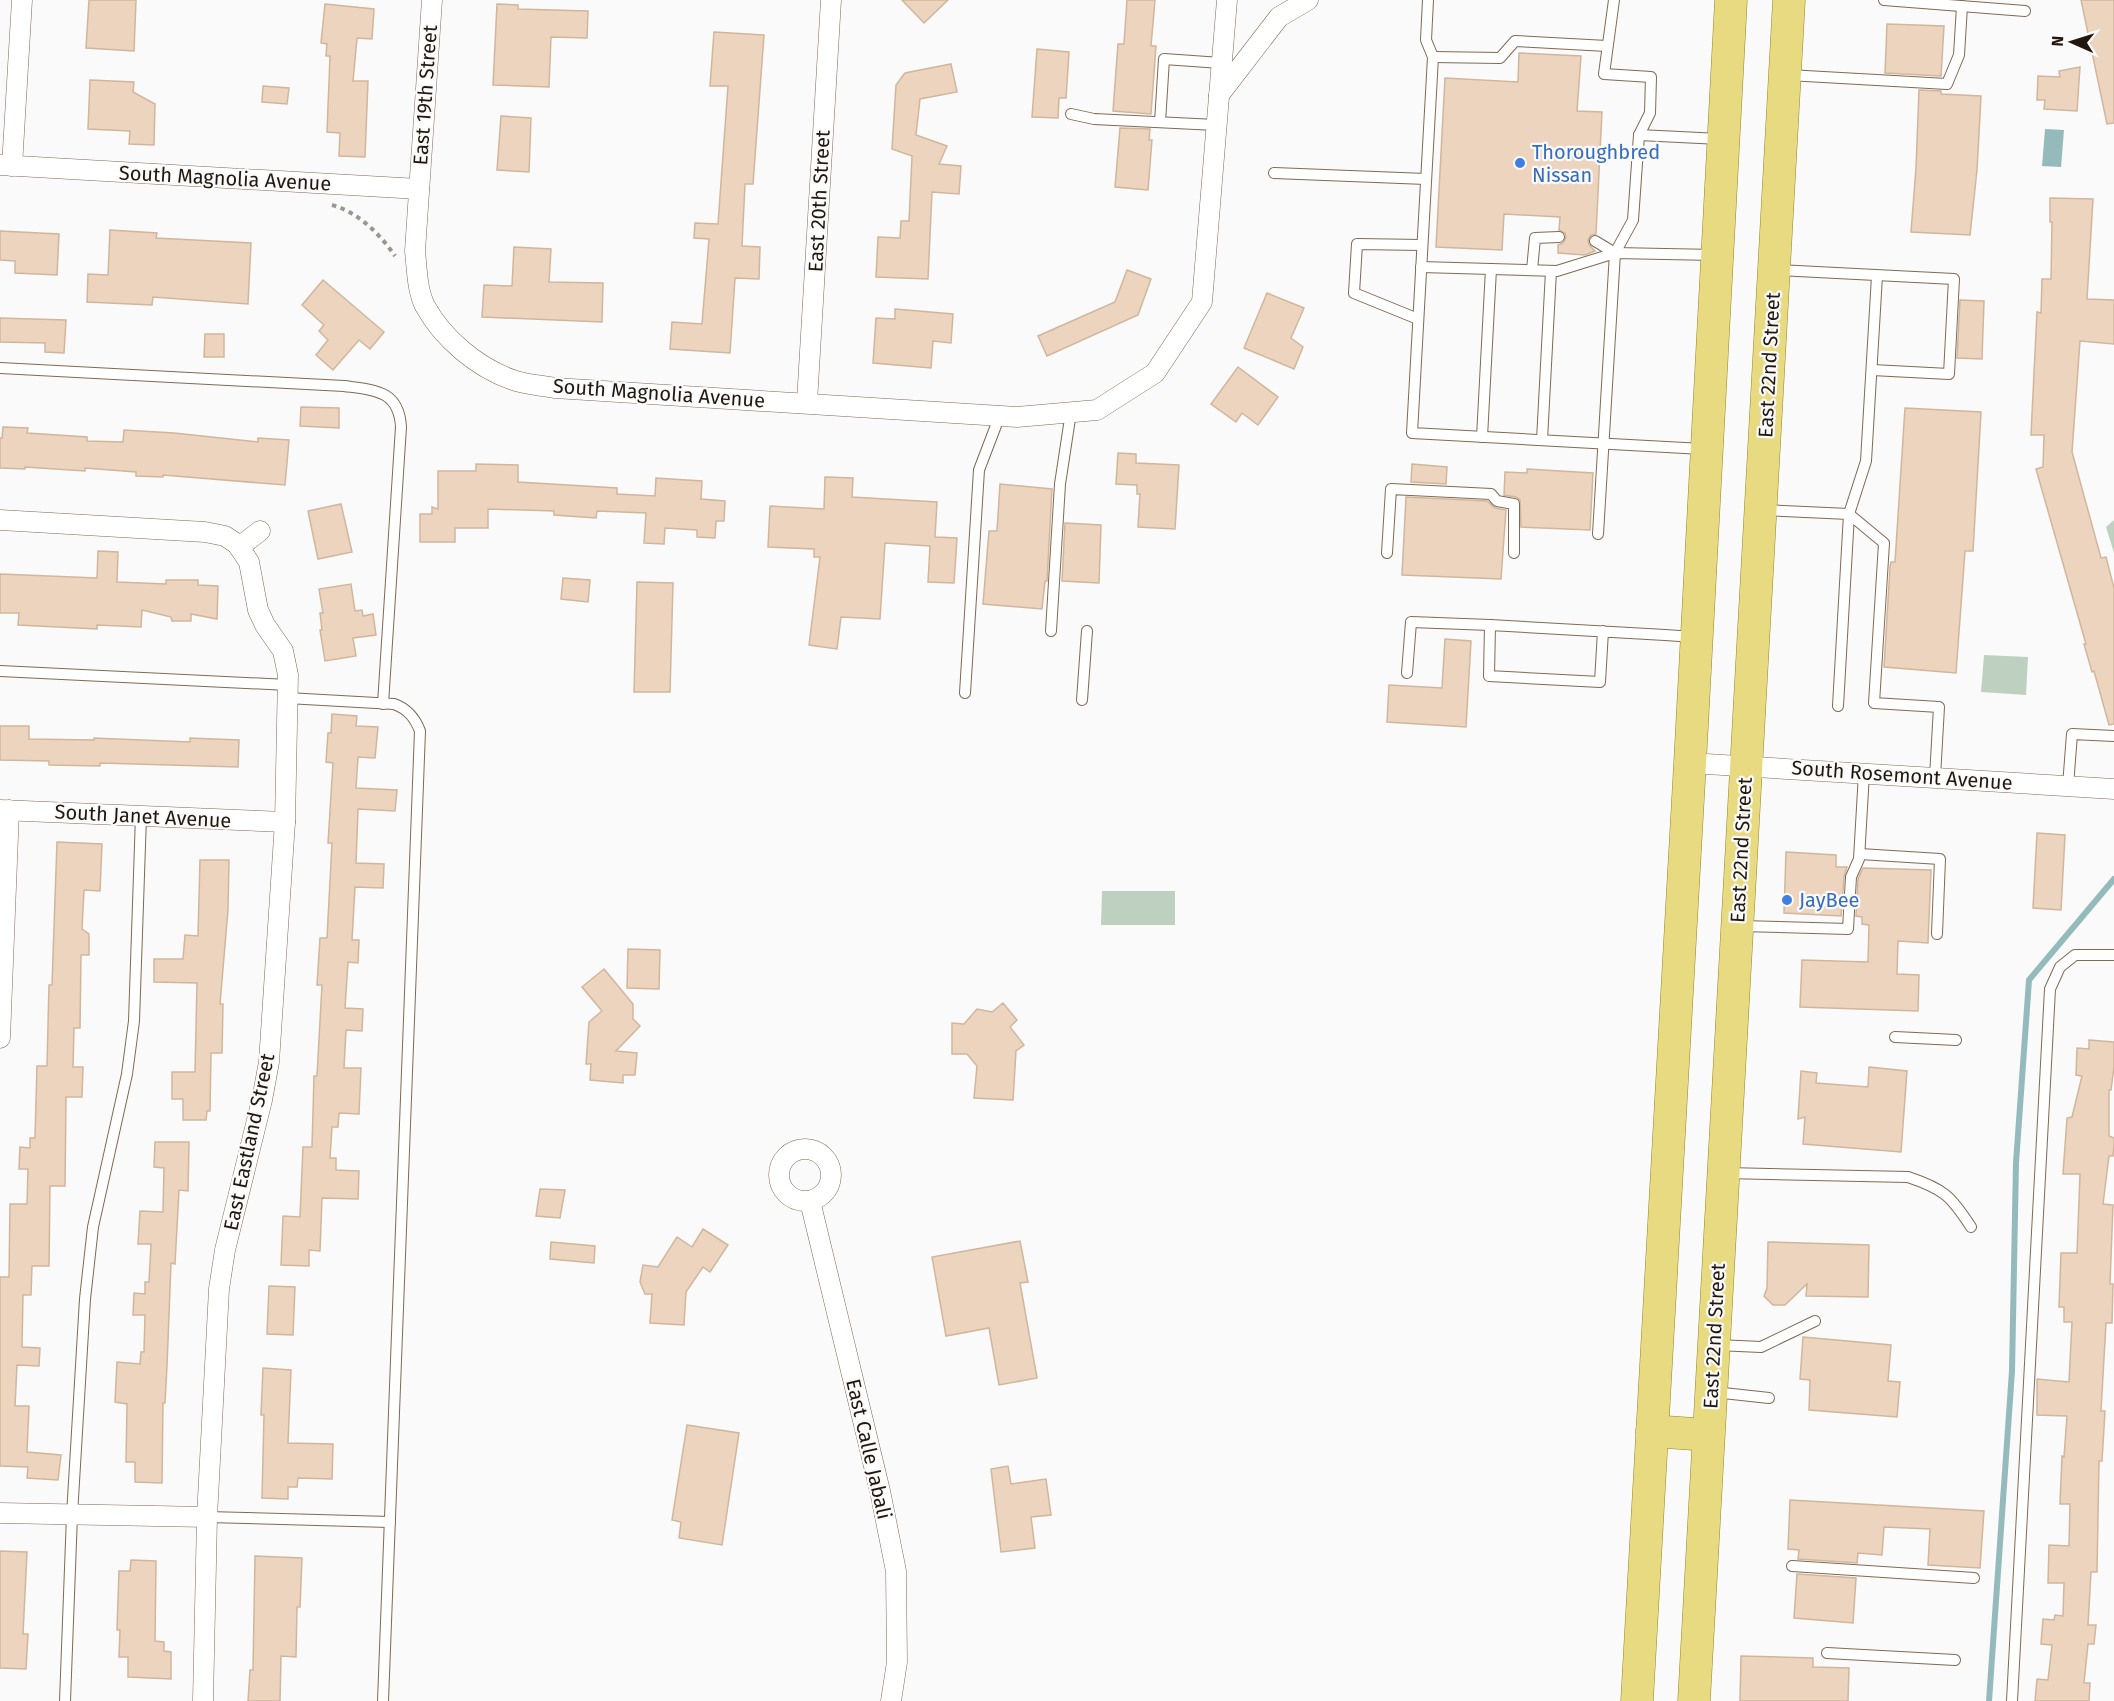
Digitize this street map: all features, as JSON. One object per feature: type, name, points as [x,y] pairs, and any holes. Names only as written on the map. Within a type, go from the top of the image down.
[{"type":"main road","points":[[1637,1701],[1731,0]]},
{"type":"main road","name":"East 22nd Street","points":[[1694,1701],[1789,0]]},
{"type":"main road","points":[[1652,1431],[1708,1435]]},
{"type":"street","points":[[6,166],[22,0]]},
{"type":"street","name":"East 19th Street","points":[[419,189],[432,0]]},
{"type":"street","name":"East 20th Street","points":[[807,402],[831,0]]},
{"type":"street","name":"South Magnolia Avenue","points":[[6,166],[419,189],[415,251],[417,275],[425,305],[446,336],[476,361],[513,381],[555,388],[807,402],[1017,417],[1097,410],[1155,373],[1202,302],[1227,0]]},
{"type":"street","points":[[1219,95],[1279,17],[1308,0]]},
{"type":"street","points":[[0,520],[205,532],[225,536],[242,551],[260,531]]},
{"type":"street","name":"East Eastland Street","points":[[203,1701],[207,1517],[219,1289],[225,1250],[262,1100],[269,1062],[285,822],[288,675],[283,651],[265,625],[258,610],[253,572],[242,551]]},
{"type":"street","name":"South Rosemont Avenue","points":[[1690,762],[2114,789]]},
{"type":"street","points":[[0,1038],[5,810]]},
{"type":"street","name":"South Janet Avenue","points":[[5,810],[285,822]]},
{"type":"street","name":"East Calle Jabali","points":[[810,1201],[880,1491],[896,1571],[897,1662],[891,1701]]},
{"type":"street","points":[[0,1513],[207,1517]]},
{"type":"lane","points":[[1428,0],[1426,40],[1433,57],[1412,433],[1707,449]]},
{"type":"lane","points":[[1598,534],[1615,253],[1632,220],[1639,135],[1650,113],[1651,77],[1604,74],[1614,0]]},
{"type":"lane","points":[[1884,0],[2025,11]]},
{"type":"lane","points":[[1785,75],[1947,84],[1959,55],[1962,6]]},
{"type":"lane","points":[[1433,57],[1500,58],[1515,41],[1607,46]]},
{"type":"lane","points":[[1160,122],[1164,59],[1221,63]]},
{"type":"lane","points":[[1071,114],[1094,119],[1216,125]]},
{"type":"lane","points":[[1639,135],[1723,139]]},
{"type":"lane","points":[[1274,173],[1426,178]]},
{"type":"lane","points":[[1532,270],[1535,238],[1559,237]]},
{"type":"lane","points":[[1596,241],[1615,253]]},
{"type":"lane","points":[[1418,320],[1354,293],[1357,244],[1422,245]]},
{"type":"lane","points":[[1421,267],[1557,271],[1615,253],[1717,255]]},
{"type":"lane","points":[[1482,437],[1491,269]]},
{"type":"lane","points":[[1774,270],[1954,279],[1949,374],[1872,370]]},
{"type":"lane","points":[[1542,440],[1551,271]]},
{"type":"lane","points":[[1838,706],[1849,514],[1866,461],[1877,276]]},
{"type":"lane","points":[[0,368],[344,386],[379,391],[389,396],[400,416],[401,427],[383,704]]},
{"type":"lane","points":[[1051,631],[1060,484],[1071,412]]},
{"type":"lane","points":[[965,693],[979,470],[1000,415]]},
{"type":"lane","points":[[1387,554],[1391,489],[1491,494],[1497,501],[1514,504],[1514,553]]},
{"type":"lane","points":[[1761,509],[1849,514],[1884,543],[1874,703],[1939,707],[1935,777]]},
{"type":"lane","points":[[1407,673],[1411,622],[1697,637]]},
{"type":"lane","points":[[1490,625],[1488,676],[1556,680],[1600,682],[1603,631]]},
{"type":"lane","points":[[1082,700],[1088,631]]},
{"type":"lane","points":[[0,671],[288,691],[394,704],[403,708],[416,721],[420,731],[383,1701]]},
{"type":"lane","points":[[2068,786],[2072,734],[2114,736]]},
{"type":"lane","points":[[1737,926],[1848,929],[1851,877],[1860,854],[1864,773]]},
{"type":"lane","points":[[65,1701],[72,1515],[85,1299],[93,1227],[127,1074],[134,1021],[141,816]]},
{"type":"lane","points":[[1860,854],[1940,859],[1937,934]]},
{"type":"lane","points":[[2012,1701],[2050,989],[2060,967],[2075,956],[2114,955]]},
{"type":"lane","points":[[1895,1037],[1956,1040]]},
{"type":"lane","points":[[1723,1173],[1908,1177],[1929,1184],[1954,1200],[1971,1227]]},
{"type":"lane","points":[[1713,1345],[1761,1347],[1815,1321]]},
{"type":"lane","points":[[1711,1392],[1769,1398]]},
{"type":"lane","points":[[207,1517],[390,1522]]},
{"type":"lane","points":[[1792,1566],[1974,1578]]},
{"type":"lane","points":[[1827,1653],[1955,1660]]},
{"type":"path","points":[[328,204],[348,210],[385,242],[397,258]]},
{"type":"green space","points":[[2114,520],[2114,553],[2106,527]]},
{"type":"green space","points":[[1984,655],[2028,657],[2026,695],[1981,692]]},
{"type":"green space","points":[[1102,891],[1175,891],[1175,925],[1101,925]]},
{"type":"water","points":[[2045,129],[2064,130],[2061,167],[2042,166]]},
{"type":"building","points":[[89,0],[136,0],[134,51],[86,48]]},
{"type":"building","points":[[902,0],[948,0],[924,23]]},
{"type":"building","points":[[1127,0],[1155,0],[1151,46],[1156,46],[1151,114],[1113,111],[1118,44],[1124,44]]},
{"type":"building","points":[[2081,0],[2114,0],[2114,123],[2107,124]]},
{"type":"building","points":[[325,4],[374,9],[372,39],[357,38],[353,81],[368,81],[365,157],[339,156],[340,133],[327,132],[330,56],[326,56],[327,44],[321,43]]},
{"type":"building","points":[[497,4],[518,5],[518,9],[588,11],[587,38],[551,37],[549,87],[493,85]]},
{"type":"building","points":[[1887,24],[1944,26],[1941,76],[1885,73]]},
{"type":"building","points":[[714,32],[764,35],[753,184],[745,184],[742,246],[760,247],[759,279],[735,278],[730,353],[670,349],[672,322],[702,324],[709,239],[694,238],[695,223],[718,224],[728,86],[710,86]]},
{"type":"building","points":[[1037,49],[1069,52],[1066,98],[1059,98],[1058,118],[1032,117]]},
{"type":"building","name":"Thoroughbred Nissan","points":[[1519,53],[1581,56],[1577,111],[1602,112],[1596,234],[1591,235],[1588,240],[1589,245],[1595,251],[1585,255],[1558,253],[1558,245],[1563,243],[1566,237],[1565,233],[1559,230],[1560,217],[1504,214],[1502,250],[1436,247],[1445,78],[1518,82]]},
{"type":"building","points":[[951,64],[957,92],[920,99],[916,135],[947,146],[939,164],[961,166],[959,194],[932,192],[928,279],[876,277],[878,237],[900,238],[901,221],[909,221],[912,156],[892,149],[896,85],[905,73]]},
{"type":"building","points":[[2080,67],[2077,111],[2044,109],[2045,100],[2037,100],[2038,76],[2060,77],[2059,71]]},
{"type":"building","points":[[90,80],[134,82],[133,92],[155,104],[154,145],[129,144],[130,131],[88,129]]},
{"type":"building","points":[[263,86],[289,88],[287,104],[262,102]]},
{"type":"building","points":[[1919,90],[1941,91],[1941,94],[1981,96],[1977,170],[1970,235],[1911,232]]},
{"type":"building","points":[[501,116],[531,118],[529,172],[497,170]]},
{"type":"building","points":[[1120,128],[1150,129],[1149,140],[1152,140],[1148,190],[1115,187]]},
{"type":"building","points":[[2050,198],[2093,199],[2087,299],[2114,300],[2114,344],[2080,341],[2072,452],[2101,558],[2106,557],[2114,588],[2114,724],[2109,725],[2084,644],[2086,644],[2036,469],[2043,467],[2044,435],[2031,435],[2037,312],[2041,313],[2042,279],[2051,279]]},
{"type":"building","points":[[110,230],[157,233],[156,238],[251,243],[248,304],[153,297],[152,305],[87,302],[88,274],[108,275]]},
{"type":"building","points":[[0,231],[59,234],[57,275],[15,273],[15,261],[0,260]]},
{"type":"building","points":[[514,247],[551,249],[549,282],[603,283],[602,322],[482,317],[484,285],[512,286]]},
{"type":"building","points":[[1127,270],[1151,279],[1138,315],[1047,356],[1038,336],[1115,302]]},
{"type":"building","points":[[323,280],[384,332],[370,349],[359,340],[333,370],[316,355],[328,340],[319,331],[324,325],[302,305]]},
{"type":"building","points":[[1267,293],[1304,308],[1291,338],[1303,347],[1294,369],[1244,348]]},
{"type":"building","points":[[1960,300],[1984,301],[1982,359],[1957,358]]},
{"type":"building","points":[[895,309],[953,314],[951,343],[933,341],[931,368],[873,363],[876,318],[895,319]]},
{"type":"building","points":[[0,318],[66,320],[64,353],[45,352],[45,343],[0,342]]},
{"type":"building","points":[[205,334],[224,334],[224,357],[204,357]]},
{"type":"building","points":[[1238,367],[1278,397],[1258,425],[1242,413],[1236,422],[1211,404]]},
{"type":"building","points":[[301,407],[339,408],[339,428],[300,426]]},
{"type":"building","points":[[1905,408],[1981,412],[1973,551],[1965,551],[1956,673],[1884,667],[1890,567],[1891,562],[1895,562]]},
{"type":"building","points":[[3,427],[28,428],[27,433],[87,437],[87,441],[123,442],[124,430],[258,442],[258,438],[289,440],[285,485],[163,475],[163,477],[136,476],[136,472],[85,468],[85,471],[25,467],[25,469],[0,468],[0,438],[2,438]]},
{"type":"building","points":[[1118,453],[1136,454],[1136,463],[1179,465],[1175,529],[1138,527],[1140,494],[1137,494],[1137,485],[1116,484]]},
{"type":"building","points":[[476,464],[518,465],[518,482],[617,488],[617,494],[655,496],[656,478],[702,481],[701,499],[725,501],[724,521],[716,521],[715,538],[697,537],[697,530],[665,528],[664,544],[644,543],[646,513],[597,511],[596,518],[554,515],[554,511],[488,509],[488,528],[455,528],[455,542],[420,542],[420,514],[432,514],[432,507],[438,509],[438,471],[476,471]]},
{"type":"building","points":[[1412,464],[1447,467],[1446,484],[1411,482]]},
{"type":"building","points":[[1527,469],[1593,473],[1590,530],[1521,527],[1520,500],[1504,495],[1505,472],[1527,473]]},
{"type":"building","points":[[825,477],[853,478],[852,497],[937,502],[935,537],[957,538],[954,583],[928,582],[930,546],[885,543],[880,619],[841,617],[837,649],[809,645],[820,557],[814,557],[814,549],[768,547],[770,506],[824,509]]},
{"type":"building","points":[[1000,484],[1052,489],[1047,581],[1045,581],[1042,609],[983,604],[989,531],[997,531]]},
{"type":"building","points":[[1406,497],[1487,501],[1495,508],[1506,510],[1501,579],[1402,575]]},
{"type":"building","points":[[341,504],[352,552],[318,559],[308,511]]},
{"type":"building","points":[[1065,523],[1101,525],[1099,583],[1062,581]]},
{"type":"building","points":[[98,551],[118,552],[117,582],[166,584],[166,580],[198,580],[198,585],[218,586],[217,619],[191,614],[191,621],[172,621],[171,617],[142,610],[141,627],[97,625],[97,629],[18,625],[19,613],[0,613],[0,574],[97,578]]},
{"type":"building","points":[[563,578],[590,580],[588,602],[561,599]]},
{"type":"building","points":[[637,582],[673,583],[670,692],[634,692]]},
{"type":"building","points":[[351,584],[355,611],[362,610],[363,616],[373,614],[376,635],[353,638],[356,656],[325,661],[320,630],[322,630],[320,613],[323,613],[319,589]]},
{"type":"building","points":[[1445,639],[1471,641],[1466,727],[1387,722],[1389,685],[1442,688]]},
{"type":"building","points":[[332,714],[357,716],[356,726],[378,727],[375,758],[358,757],[356,788],[397,790],[395,811],[358,809],[356,863],[384,864],[383,888],[355,887],[352,940],[359,940],[358,963],[348,962],[345,1008],[363,1009],[362,1031],[346,1030],[344,1068],[361,1068],[359,1114],[339,1113],[338,1127],[332,1127],[330,1158],[336,1158],[336,1170],[359,1171],[358,1199],[322,1198],[320,1251],[309,1250],[309,1266],[281,1265],[283,1216],[300,1217],[303,1147],[312,1147],[314,1076],[317,1076],[322,985],[317,985],[320,938],[327,938],[332,843],[328,843],[333,763],[326,762]]},
{"type":"building","points":[[0,726],[29,726],[29,739],[94,740],[94,738],[190,742],[190,738],[239,740],[238,767],[100,763],[100,766],[49,765],[49,761],[0,760]]},
{"type":"building","points":[[2037,833],[2065,835],[2061,910],[2033,908]]},
{"type":"building","points":[[57,842],[102,844],[100,891],[84,890],[82,929],[89,934],[89,955],[81,955],[80,1028],[74,1028],[73,1067],[83,1067],[82,1097],[66,1097],[65,1186],[50,1186],[49,1266],[32,1266],[31,1295],[23,1295],[22,1347],[40,1348],[39,1366],[17,1365],[15,1406],[29,1406],[27,1452],[61,1455],[58,1480],[27,1478],[28,1467],[0,1466],[0,1277],[9,1277],[10,1204],[27,1204],[28,1169],[19,1169],[20,1147],[30,1148],[30,1138],[35,1138],[37,1066],[47,1066]]},
{"type":"building","points":[[1786,852],[1836,855],[1836,867],[1847,867],[1841,916],[1784,913]]},
{"type":"building","points":[[200,860],[229,860],[228,910],[220,1004],[223,1004],[222,1053],[211,1053],[210,1111],[207,1111],[206,1120],[183,1120],[183,1099],[172,1099],[172,1072],[195,1072],[197,983],[154,982],[154,959],[183,959],[185,935],[198,936]]},
{"type":"building","points":[[1863,868],[1931,870],[1928,943],[1898,941],[1897,974],[1919,975],[1918,1011],[1800,1007],[1802,960],[1868,962],[1869,925],[1862,924],[1862,917],[1856,916],[1858,879]]},
{"type":"building","points":[[628,949],[660,950],[659,989],[627,988]]},
{"type":"building","points":[[604,969],[633,1004],[633,1019],[640,1026],[616,1051],[637,1053],[635,1075],[623,1075],[623,1083],[590,1080],[591,1064],[586,1064],[589,1022],[602,1011],[582,987]]},
{"type":"building","points":[[1003,1003],[1017,1020],[1010,1027],[1024,1045],[1016,1051],[1013,1100],[974,1098],[977,1066],[967,1054],[952,1054],[952,1023],[964,1024],[977,1009],[992,1012]]},
{"type":"building","points":[[2089,1040],[2114,1042],[2114,1067],[2111,1090],[2109,1090],[2109,1136],[2114,1138],[2114,1146],[2113,1156],[2109,1156],[2103,1204],[2113,1205],[2110,1284],[2113,1284],[2112,1323],[2106,1323],[2101,1411],[2105,1411],[2102,1461],[2099,1461],[2097,1572],[2091,1572],[2088,1625],[2096,1625],[2094,1644],[2088,1644],[2084,1683],[2090,1683],[2089,1701],[2035,1701],[2037,1679],[2048,1680],[2052,1645],[2041,1644],[2043,1619],[2054,1620],[2055,1615],[2063,1616],[2064,1583],[2048,1583],[2049,1545],[2069,1546],[2070,1504],[2060,1504],[2062,1456],[2064,1457],[2067,1416],[2037,1415],[2037,1379],[2069,1382],[2072,1322],[2064,1322],[2064,1307],[2059,1307],[2061,1253],[2077,1253],[2080,1174],[2063,1174],[2067,1118],[2072,1117],[2082,1076],[2076,1075],[2077,1048],[2089,1049]]},
{"type":"building","points":[[1869,1067],[1907,1071],[1901,1152],[1803,1144],[1805,1117],[1798,1119],[1801,1071],[1817,1073],[1816,1083],[1868,1087]]},
{"type":"building","points":[[155,1142],[189,1142],[188,1191],[179,1190],[175,1264],[171,1263],[165,1403],[163,1403],[162,1483],[135,1482],[135,1462],[126,1462],[127,1404],[115,1402],[117,1362],[140,1364],[141,1352],[144,1352],[145,1315],[133,1315],[134,1293],[145,1294],[145,1282],[149,1282],[151,1244],[138,1244],[140,1211],[163,1212],[164,1168],[154,1167]]},
{"type":"building","points":[[540,1189],[565,1190],[560,1218],[536,1216]]},
{"type":"building","points":[[703,1229],[728,1245],[710,1272],[703,1267],[686,1292],[684,1325],[650,1323],[652,1294],[645,1294],[640,1282],[643,1265],[658,1267],[677,1237],[692,1247]]},
{"type":"building","points":[[1020,1241],[1028,1282],[1020,1283],[1037,1378],[999,1385],[989,1328],[946,1336],[932,1257]]},
{"type":"building","points":[[551,1242],[595,1246],[594,1263],[550,1259]]},
{"type":"building","points":[[1768,1242],[1869,1245],[1868,1297],[1806,1296],[1807,1284],[1785,1305],[1773,1305],[1764,1296],[1767,1288]]},
{"type":"building","points":[[269,1286],[295,1287],[293,1335],[267,1334]]},
{"type":"building","points":[[1803,1337],[1891,1345],[1888,1381],[1900,1382],[1897,1417],[1809,1410],[1810,1380],[1800,1379]]},
{"type":"building","points":[[263,1368],[291,1370],[288,1443],[333,1444],[332,1479],[298,1478],[297,1487],[288,1487],[288,1499],[262,1498]]},
{"type":"building","points":[[687,1425],[739,1433],[722,1545],[679,1538],[681,1522],[672,1520]]},
{"type":"building","points":[[1008,1466],[1011,1484],[1046,1479],[1051,1515],[1031,1517],[1035,1548],[1001,1552],[991,1469]]},
{"type":"building","points":[[1790,1500],[1984,1511],[1980,1568],[1928,1565],[1930,1529],[1884,1527],[1882,1555],[1858,1553],[1857,1563],[1798,1559],[1799,1550],[1788,1549]]},
{"type":"building","points":[[0,1551],[27,1552],[23,1634],[28,1634],[26,1669],[0,1668]]},
{"type":"building","points":[[255,1556],[302,1558],[300,1607],[297,1607],[296,1657],[281,1656],[280,1701],[248,1701],[250,1670],[253,1670]]},
{"type":"building","points":[[131,1560],[156,1561],[155,1641],[164,1642],[164,1651],[171,1652],[171,1679],[128,1677],[128,1657],[119,1657],[120,1630],[117,1630],[119,1571],[130,1571]]},
{"type":"building","points":[[1797,1574],[1856,1578],[1853,1623],[1794,1618]]},
{"type":"building","points":[[1741,1656],[1813,1658],[1813,1667],[1849,1668],[1848,1701],[1740,1701]]},
{"type":"waterway","points":[[1989,1701],[2012,1371],[2016,1163],[2029,980],[2114,879]]},
{"type":"place","name":"Thoroughbred Nissan","points":[[1520,163]]},
{"type":"place","name":"JayBee","points":[[1787,900]]}]
